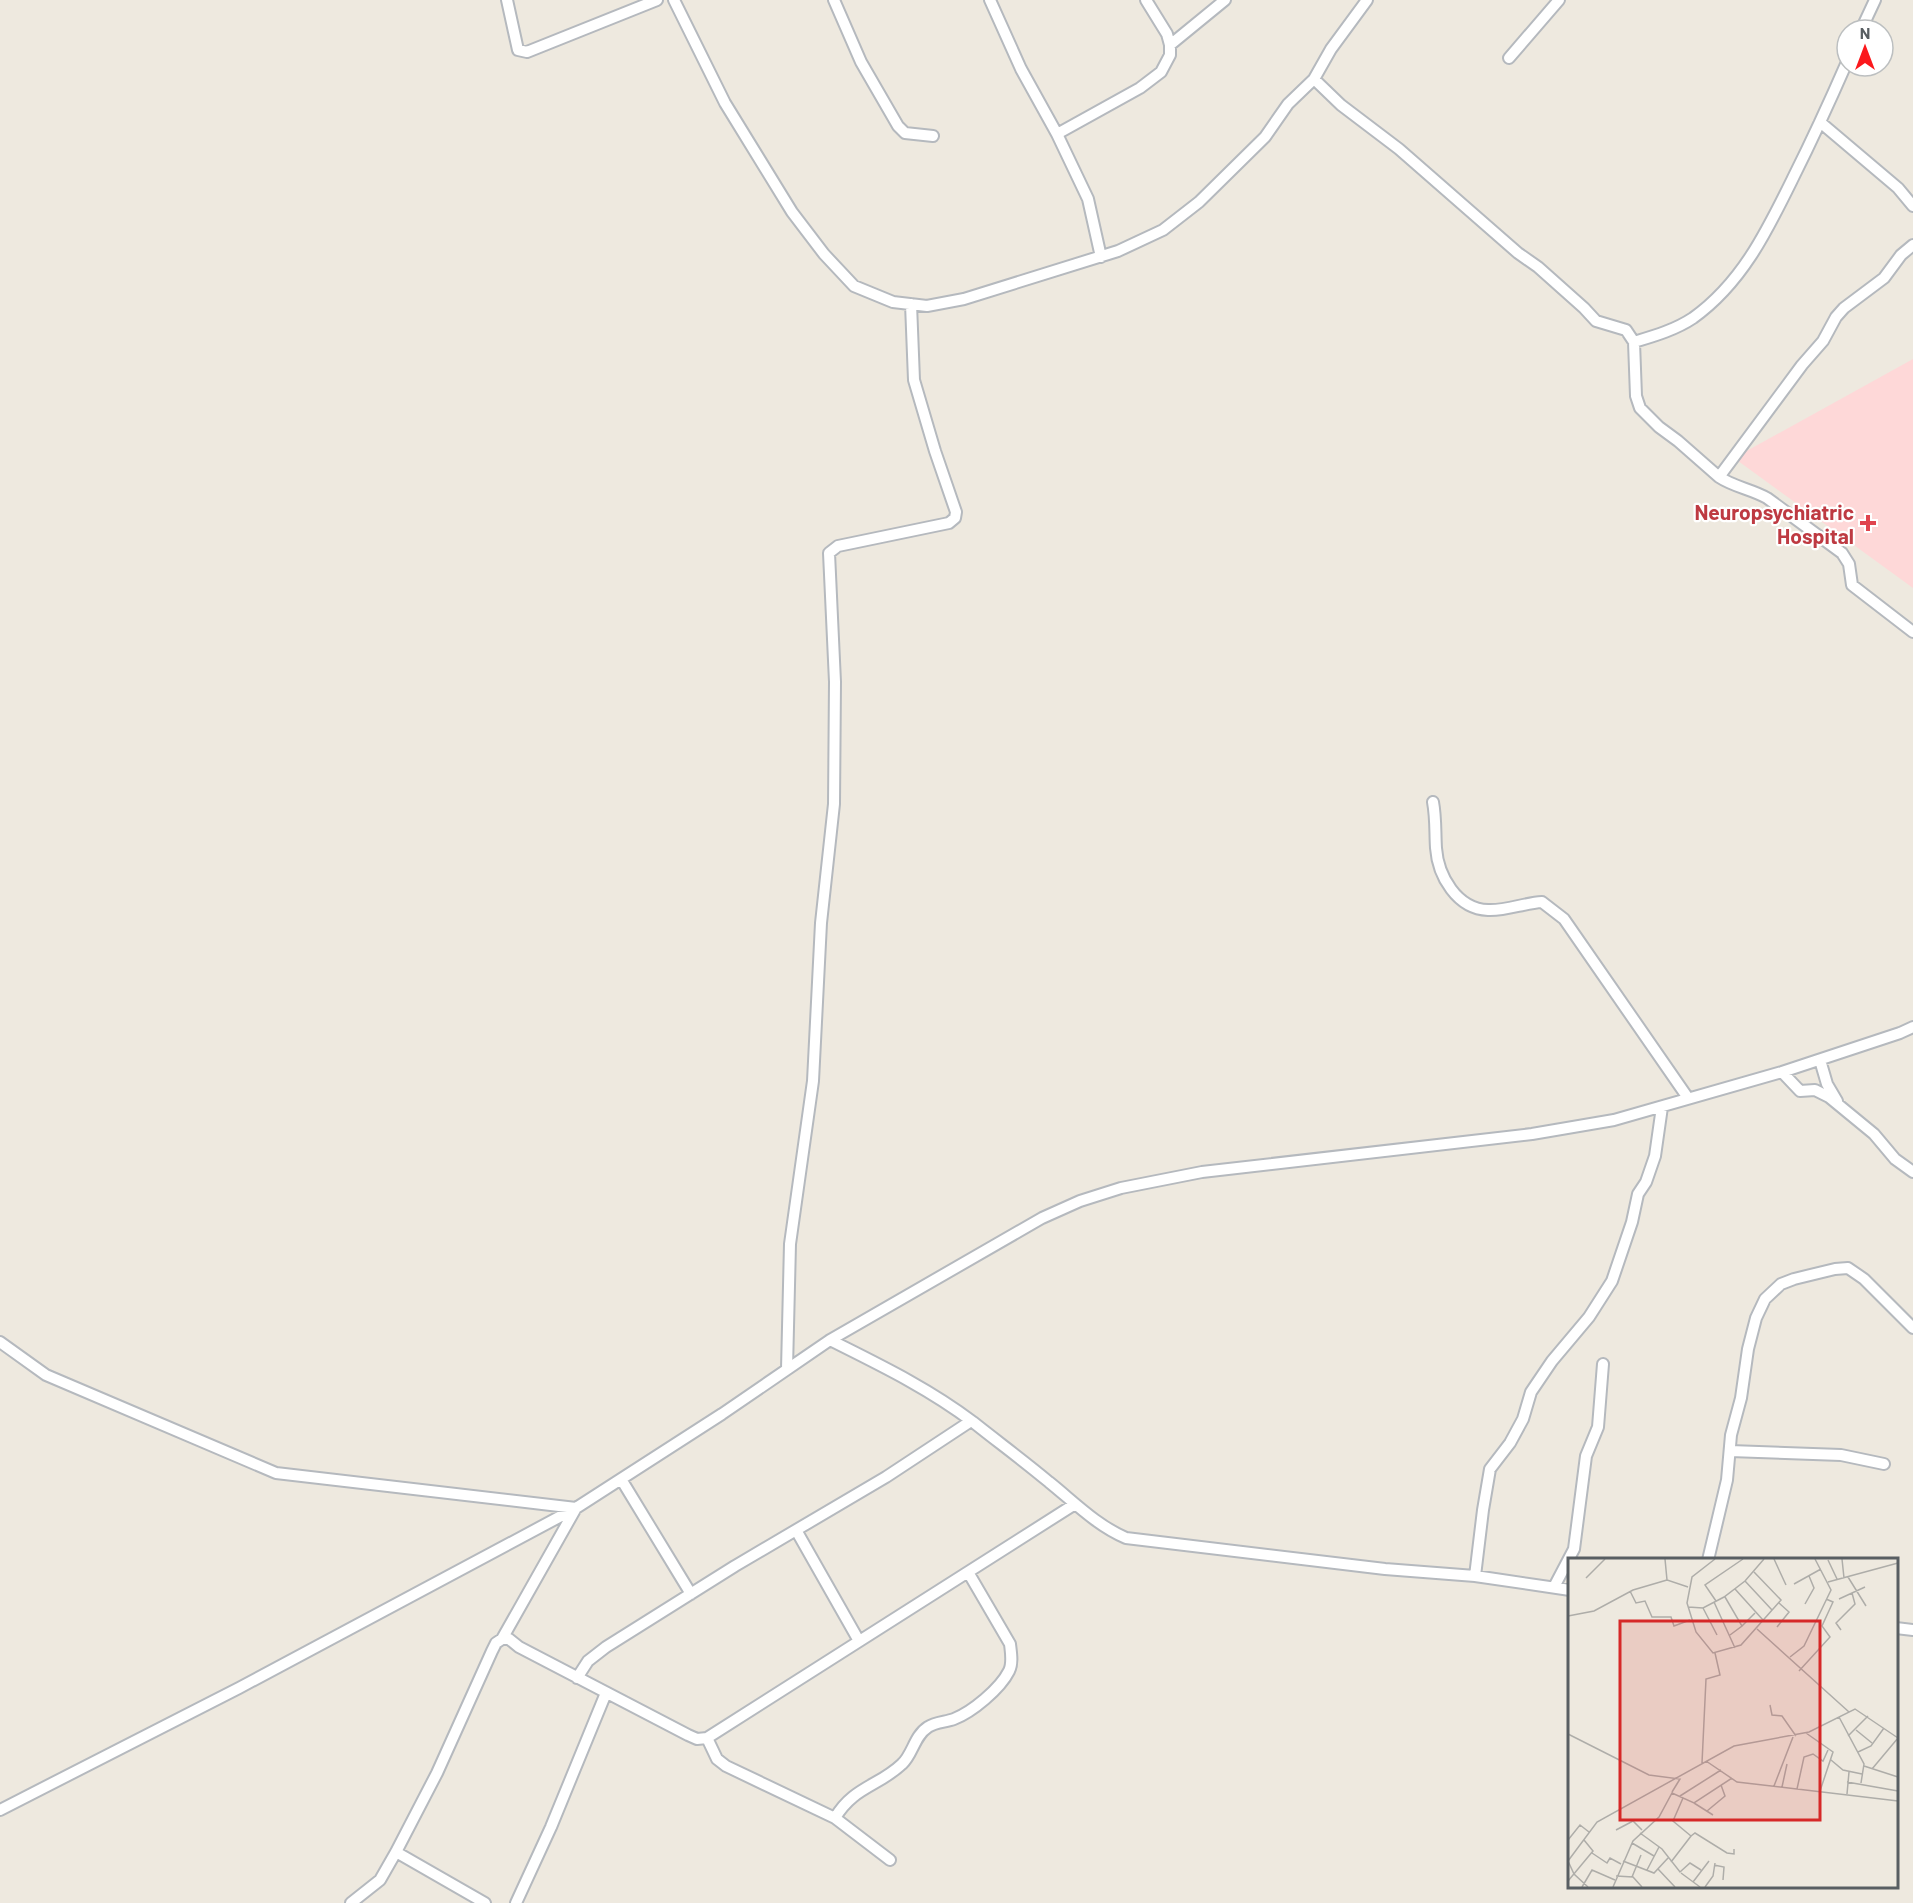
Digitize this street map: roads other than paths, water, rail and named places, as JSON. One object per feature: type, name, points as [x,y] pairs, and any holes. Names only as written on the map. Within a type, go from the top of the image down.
[{"type":"street","points":[[507,0],[518,50],[527,52],[657,0]]},
{"type":"street","points":[[674,0],[725,103],[792,212],[824,254],[854,286],[893,302],[927,306],[964,299],[1101,257],[1163,230],[1199,202],[1265,137],[1288,104],[1314,79],[1331,49],[1367,0]]},
{"type":"street","points":[[834,0],[861,62],[898,126],[905,133],[933,136]]},
{"type":"street","points":[[990,0],[1021,69],[1057,134],[1088,199],[1101,257]]},
{"type":"street","points":[[1057,134],[1154,79],[1167,63],[1170,55],[1167,34],[1146,0]]},
{"type":"street","points":[[1170,45],[1225,0]]},
{"type":"street","points":[[1509,58],[1559,0]]},
{"type":"street","points":[[1867,18],[1875,0]]},
{"type":"street","points":[[1634,342],[1664,333],[1691,320],[1733,283],[1764,237],[1840,78]]},
{"type":"street","points":[[1314,79],[1341,105],[1382,135],[1518,253],[1538,267],[1596,321],[1623,327],[1634,342],[1636,396],[1640,408],[1659,428],[1719,477],[1767,498],[1842,553],[1849,564],[1852,585],[1913,632]]},
{"type":"street","points":[[1820,122],[1898,188],[1913,206]]},
{"type":"street","points":[[1719,477],[1802,365],[1823,341],[1844,308],[1884,278],[1901,255],[1913,245]]},
{"type":"street","points":[[788,1369],[790,1244],[813,1081],[821,922],[834,804],[835,682],[829,553],[838,546],[949,523],[955,518],[956,512],[914,380],[911,304]]},
{"type":"street","points":[[1433,802],[1436,818],[1436,849],[1440,867],[1446,881],[1457,896],[1465,904],[1488,910],[1542,902],[1554,910],[1564,919],[1688,1098]]},
{"type":"street","points":[[0,1810],[239,1688],[576,1508],[722,1414],[830,1340],[1042,1218],[1097,1194],[1202,1172],[1532,1134],[1614,1120],[1782,1072],[1913,1027]]},
{"type":"street","points":[[1820,1060],[1827,1084],[1840,1105]]},
{"type":"street","points":[[1782,1072],[1800,1091],[1815,1090],[1840,1105],[1874,1134],[1895,1159],[1913,1172]]},
{"type":"street","points":[[1475,1576],[1490,1469],[1510,1443],[1531,1392],[1552,1361],[1589,1317],[1612,1281],[1632,1222],[1638,1194],[1646,1182],[1655,1155],[1662,1107]]},
{"type":"street","points":[[1708,1558],[1727,1480],[1730,1451],[1756,1318],[1765,1299],[1781,1284],[1835,1269],[1848,1268],[1864,1279],[1913,1328]]},
{"type":"street","points":[[830,1340],[908,1379],[972,1421],[1109,1531],[1126,1539],[1385,1569],[1475,1576],[1568,1590]]},
{"type":"street","points":[[0,1342],[46,1375],[276,1473],[576,1508]]},
{"type":"street","points":[[1570,1558],[1574,1550],[1586,1456],[1598,1427],[1603,1364]]},
{"type":"street","points":[[577,1677],[588,1661],[606,1647],[886,1477],[972,1421]]},
{"type":"street","points":[[1730,1451],[1841,1455],[1884,1464]]},
{"type":"street","points":[[621,1479],[691,1594]]},
{"type":"street","points":[[502,1639],[509,1639],[519,1647],[698,1740],[707,1738],[1075,1504]]},
{"type":"street","points":[[351,1903],[380,1880],[396,1852],[437,1773],[496,1643],[502,1639],[576,1508]]},
{"type":"street","points":[[796,1530],[859,1641]]},
{"type":"street","points":[[1554,1587],[1568,1561]]},
{"type":"street","points":[[835,1818],[852,1796],[900,1766],[918,1736],[928,1726],[964,1714],[985,1699],[1010,1670],[1012,1657],[1010,1644],[968,1572]]},
{"type":"street","points":[[1898,1628],[1913,1630]]},
{"type":"street","points":[[516,1903],[551,1827],[606,1693]]},
{"type":"street","points":[[707,1738],[717,1759],[726,1766],[835,1818],[890,1860]]},
{"type":"street","points":[[396,1852],[485,1903]]},
{"type":"place","name":"Neuropsychiatric Hospital","points":[[1868,523]]}]
